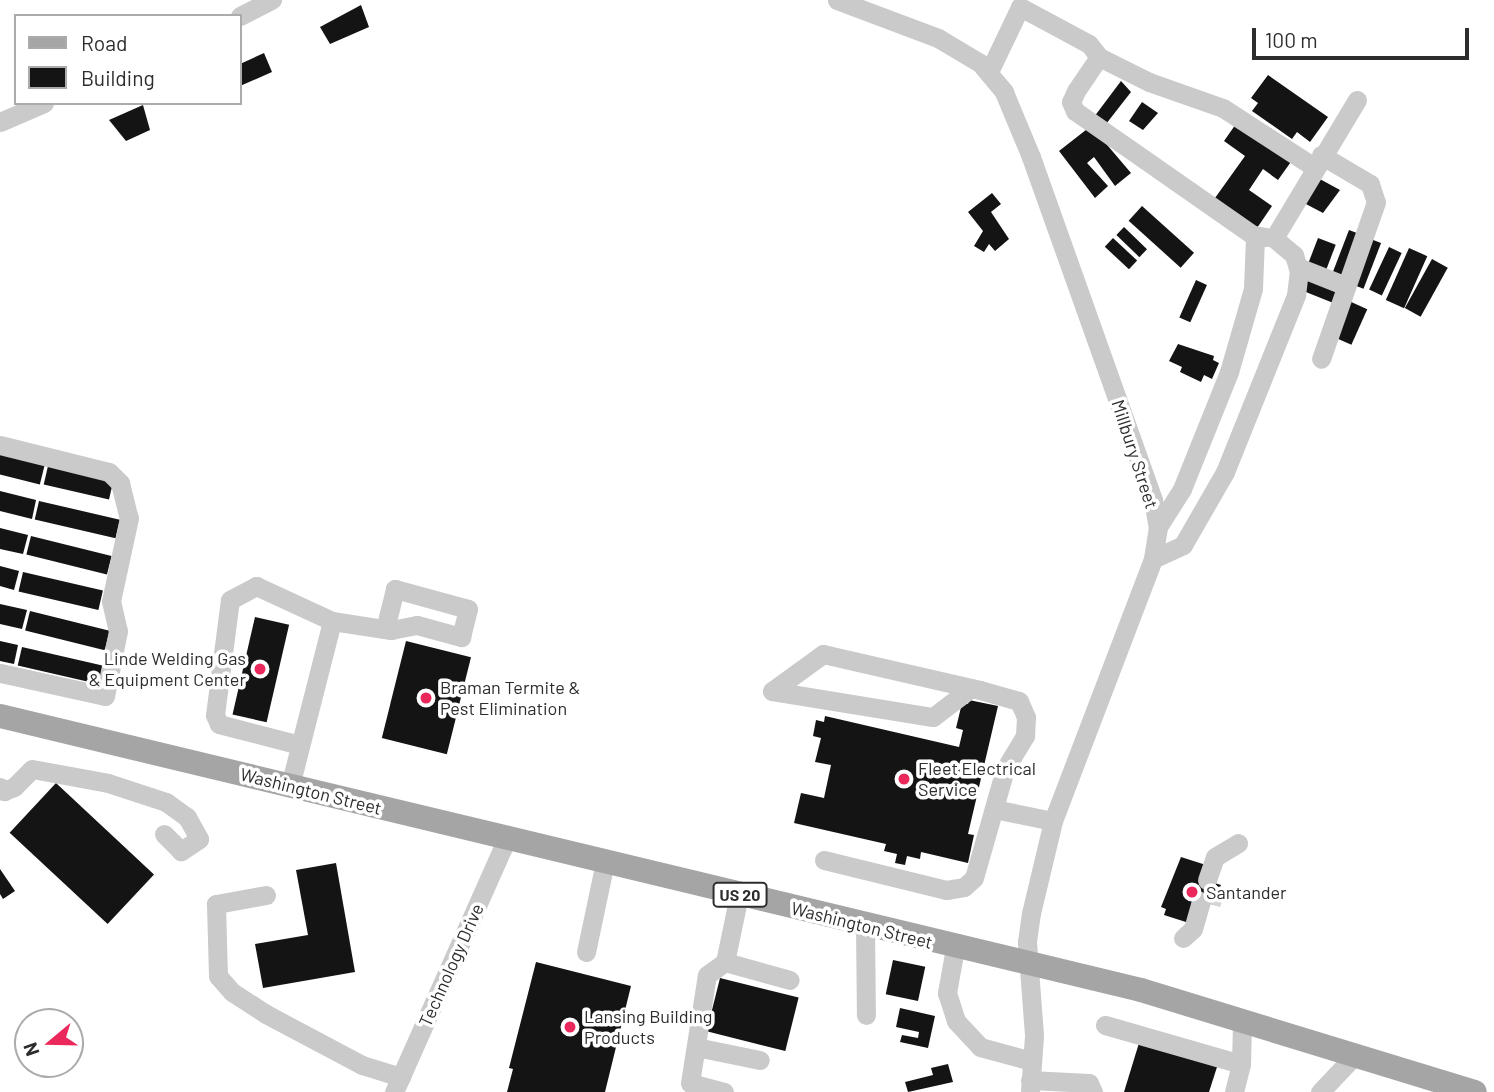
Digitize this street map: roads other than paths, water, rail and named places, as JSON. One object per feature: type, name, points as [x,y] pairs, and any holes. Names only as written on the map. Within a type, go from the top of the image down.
[{"type":"main road","name":"Washington Street","points":[[0,716],[955,948],[1141,990],[1475,1092]]},
{"type":"street","points":[[242,15],[272,0]]},
{"type":"street","name":"Millbury Street","points":[[837,0],[938,38],[989,72],[1004,92],[1029,149],[1153,500],[1158,527],[1153,559],[1053,821],[1029,920],[1028,965],[1034,1036],[1031,1078]]},
{"type":"street","points":[[989,72],[1020,7],[1088,44],[1099,57],[1149,82],[1223,108],[1317,161],[1361,177],[1375,193],[1373,218],[1321,359]]},
{"type":"street","points":[[1099,57],[1071,102],[1075,111],[1264,237],[1289,248],[1298,267],[1296,295],[1220,484],[1183,545],[1153,559]]},
{"type":"street","points":[[1158,527],[1182,489],[1229,372],[1254,289],[1264,237],[1357,100]]},
{"type":"street","points":[[0,122],[39,105]]},
{"type":"street","points":[[1298,267],[1346,286]]},
{"type":"street","points":[[0,446],[109,472],[120,483],[129,518],[111,601],[118,631],[105,696],[0,673]]},
{"type":"street","points":[[300,745],[219,724],[215,715],[230,600],[256,586],[332,621],[385,629]]},
{"type":"street","points":[[290,786],[332,621]]},
{"type":"street","points":[[824,860],[946,890],[964,887],[974,878],[1005,769],[1025,736],[1026,716],[1018,701],[971,688],[823,654],[772,691],[933,717],[971,688]]},
{"type":"street","points":[[0,787],[4,791],[14,787],[32,769],[108,783],[166,802],[187,817],[199,839],[181,851],[164,834]]},
{"type":"street","points":[[994,809],[1053,821]]},
{"type":"street","name":"Technology Drive","points":[[397,1085],[507,838]]},
{"type":"street","points":[[1212,882],[1215,857],[1231,846]]},
{"type":"street","points":[[586,952],[605,862]]},
{"type":"street","points":[[266,895],[216,904],[219,976],[232,992],[266,1014],[397,1085]]},
{"type":"street","points":[[724,1092],[690,1083],[707,975],[725,962],[739,895]]},
{"type":"street","points":[[1189,933],[1206,903]]},
{"type":"street","points":[[865,926],[866,1015]]},
{"type":"street","points":[[955,948],[947,993],[956,1021],[980,1046],[1031,1078],[1089,1083],[1093,1092]]},
{"type":"street","points":[[725,962],[790,980]]},
{"type":"street","points":[[1234,1092],[1241,1064],[1242,1023]]},
{"type":"street","points":[[1105,1025],[1241,1064]]},
{"type":"street","points":[[696,1047],[760,1060]]},
{"type":"street","points":[[1320,1092],[1356,1054]]},
{"type":"tunnel","points":[[1211,904],[1217,884]]},
{"type":"place","name":"Linde Welding Gas & Equipment Center","points":[[260,669]]},
{"type":"place","name":"Braman Termite & Pest Elimination","points":[[426,698]]},
{"type":"place","name":"Fleet Electrical Service","points":[[904,779]]},
{"type":"place","name":"Santander","points":[[1192,892]]},
{"type":"place","name":"Lansing Building Products","points":[[570,1027]]}]
